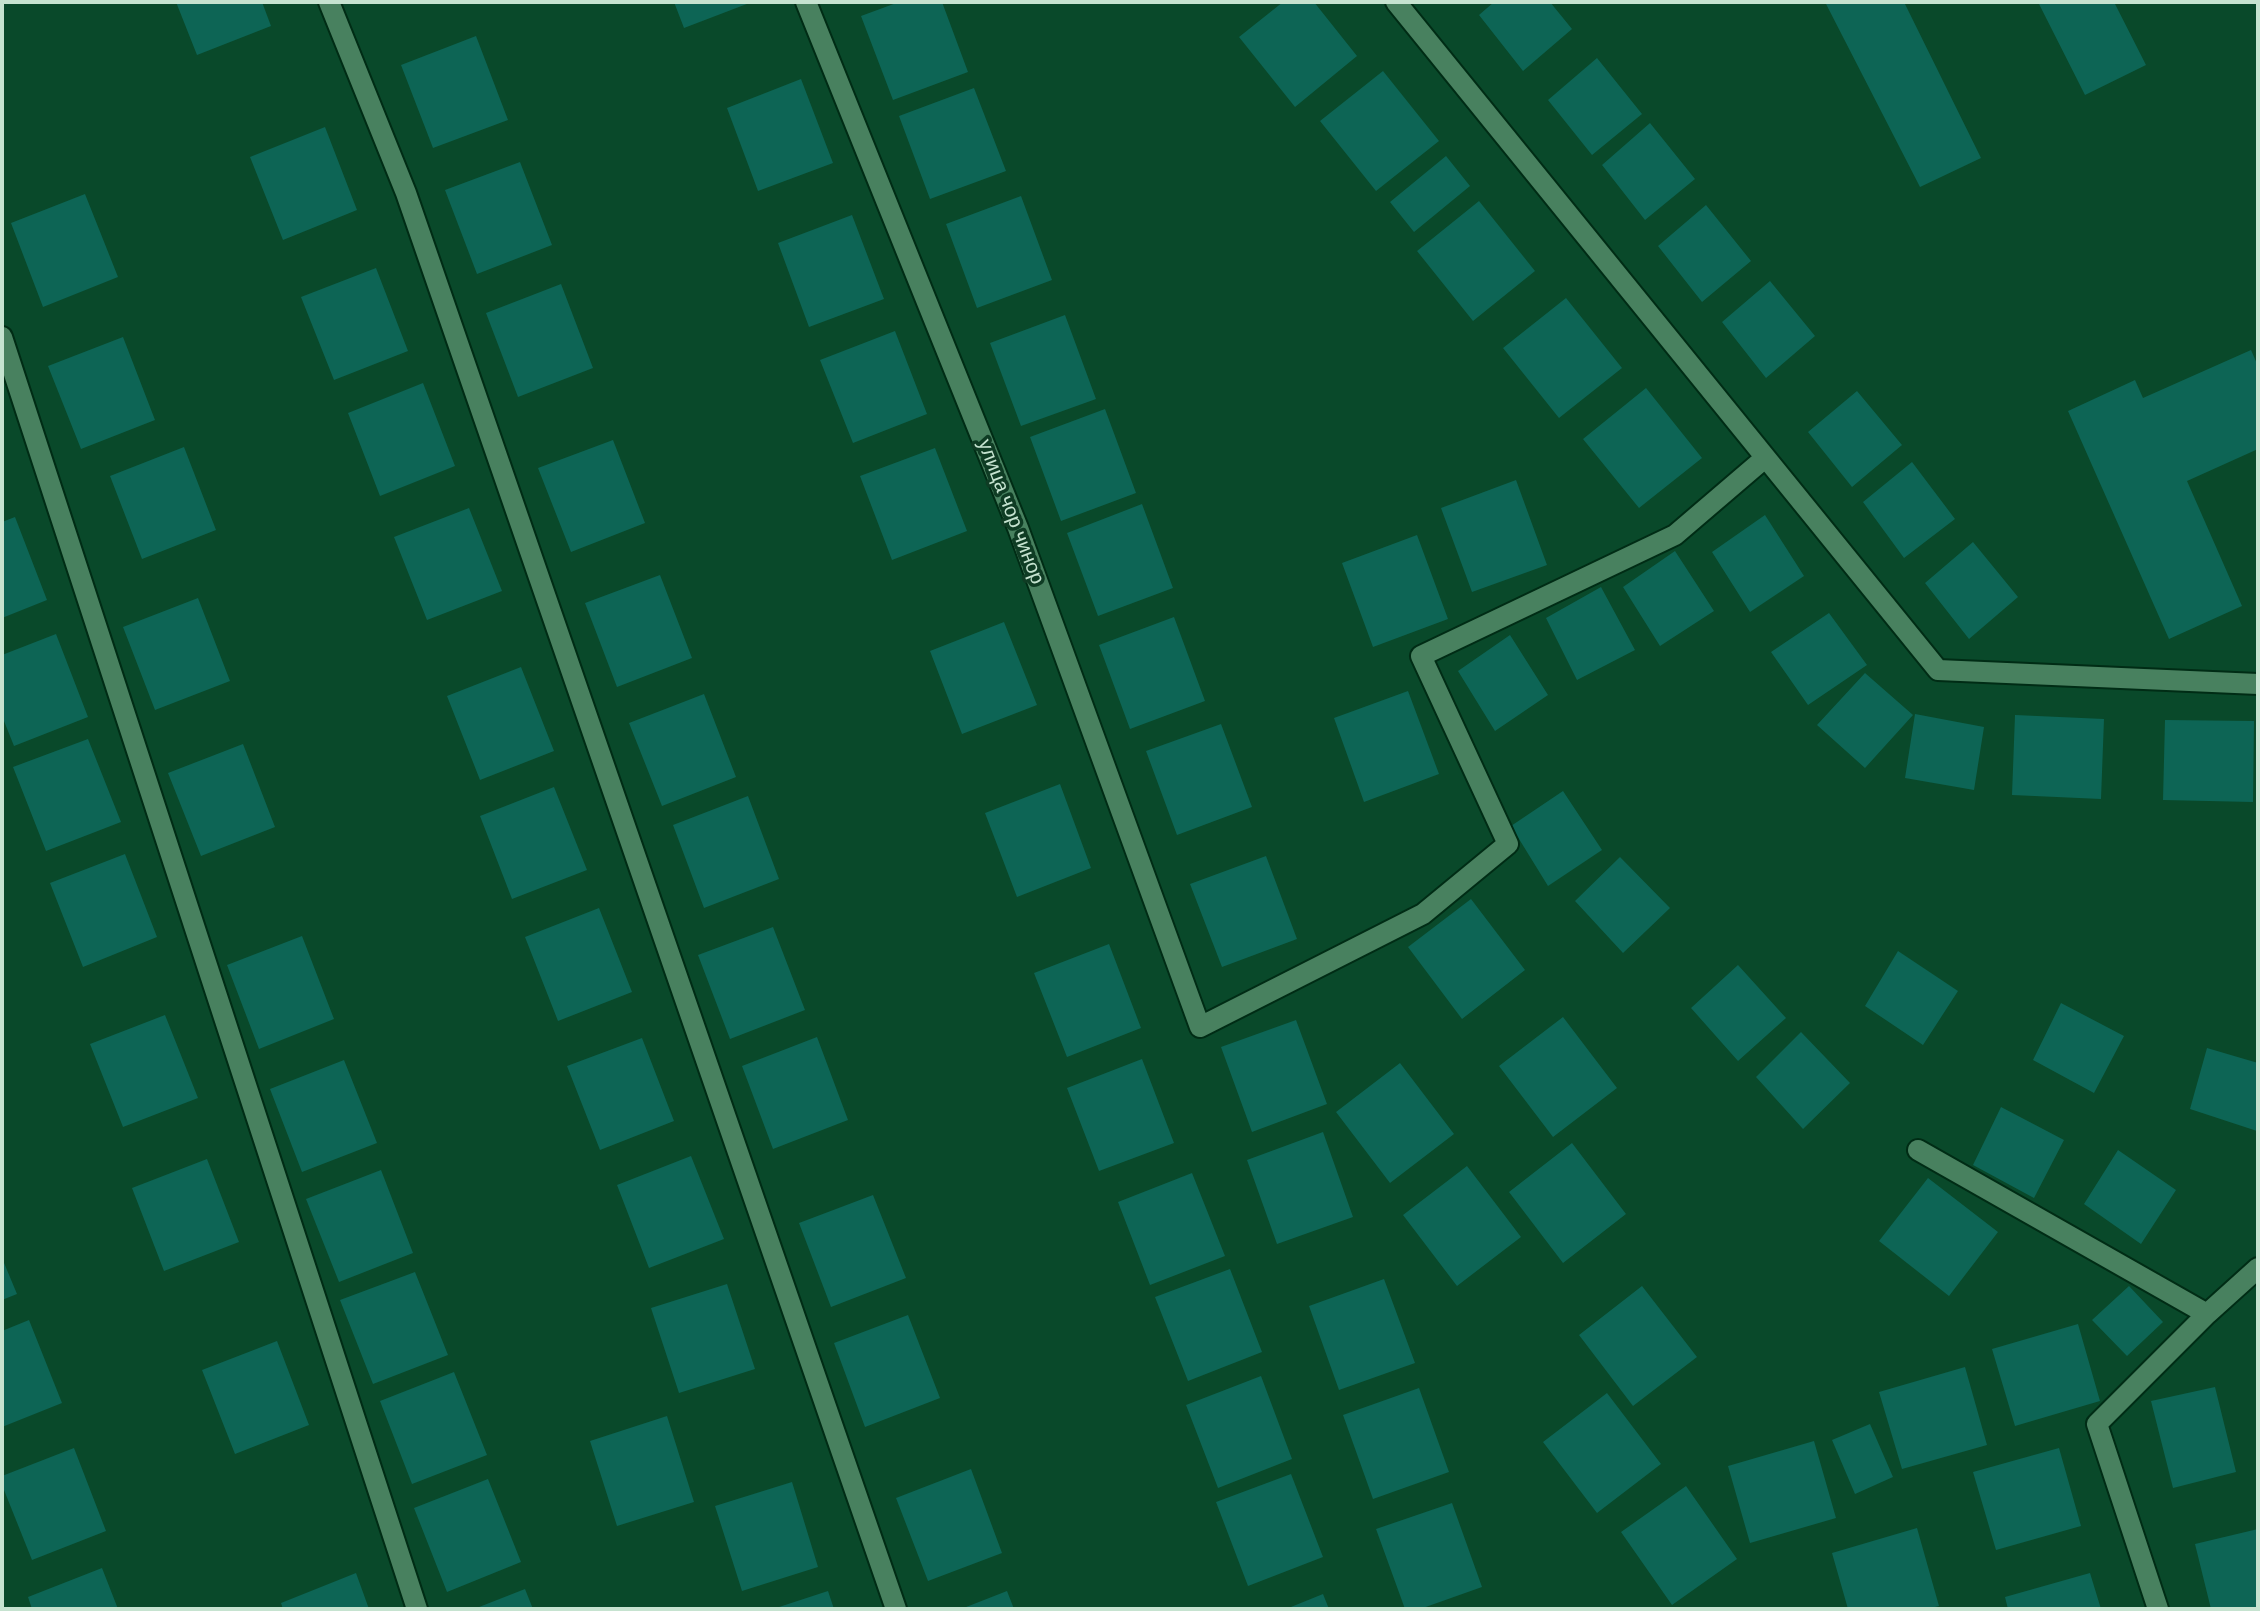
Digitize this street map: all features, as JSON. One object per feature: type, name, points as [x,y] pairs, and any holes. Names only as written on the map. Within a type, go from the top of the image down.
[{"type":"street","points":[[329,2],[406,193],[896,1609]]},
{"type":"street","name":"улица чор чинор","points":[[806,2],[1018,528],[1200,1027],[1423,914],[1508,844],[1421,656],[1675,535],[1765,458]]},
{"type":"street","points":[[1396,2],[1938,670],[2258,684]]},
{"type":"street","points":[[2,337],[417,1609]]},
{"type":"street","points":[[1918,1150],[2207,1314]]},
{"type":"street","points":[[2158,1609],[2097,1424],[2207,1314],[2258,1268]]},
{"type":"building","points":[[176,2],[262,2],[271,26],[197,55]]},
{"type":"building","points":[[674,2],[752,2],[684,28]]},
{"type":"building","points":[[899,2],[942,2],[968,72],[893,100],[861,16]]},
{"type":"building","points":[[1283,2],[1314,2],[1357,56],[1295,107],[1239,37]]},
{"type":"building","points":[[1494,2],[1550,2],[1572,29],[1523,71],[1479,15]]},
{"type":"building","points":[[1825,2],[1904,2],[1981,158],[1920,187]]},
{"type":"building","points":[[2038,2],[2114,2],[2146,65],[2085,95]]},
{"type":"building","points":[[476,36],[508,120],[433,148],[401,65]]},
{"type":"building","points":[[1597,58],[1642,114],[1592,155],[1548,100]]},
{"type":"building","points":[[1383,71],[1439,141],[1376,191],[1320,121]]},
{"type":"building","points":[[801,79],[833,163],[758,191],[727,108]]},
{"type":"building","points":[[974,88],[1006,171],[930,199],[899,116]]},
{"type":"building","points":[[1650,123],[1695,179],[1645,220],[1602,165]]},
{"type":"building","points":[[325,127],[357,210],[283,240],[250,157]]},
{"type":"building","points":[[1446,156],[1470,186],[1414,232],[1390,202]]},
{"type":"building","points":[[520,162],[552,245],[477,274],[445,190]]},
{"type":"building","points":[[85,194],[118,277],[43,307],[11,223]]},
{"type":"building","points":[[1021,196],[1052,280],[977,308],[946,224]]},
{"type":"building","points":[[1479,201],[1535,271],[1473,321],[1417,251]]},
{"type":"building","points":[[1706,205],[1751,261],[1702,302],[1658,246]]},
{"type":"building","points":[[852,215],[884,299],[809,327],[778,243]]},
{"type":"building","points":[[376,268],[408,351],[334,380],[301,297]]},
{"type":"building","points":[[1770,281],[1815,336],[1766,378],[1722,322]]},
{"type":"building","points":[[561,284],[593,368],[518,397],[486,313]]},
{"type":"building","points":[[1566,298],[1622,368],[1559,418],[1503,348]]},
{"type":"building","points":[[1065,315],[1096,399],[1021,426],[990,343]]},
{"type":"building","points":[[895,331],[927,414],[853,443],[820,360]]},
{"type":"building","points":[[123,337],[155,420],[81,449],[48,366]]},
{"type":"building","points":[[2251,350],[2258,366],[2258,449],[2187,481],[2242,606],[2169,639],[2068,411],[2135,380],[2143,398]]},
{"type":"building","points":[[423,383],[455,466],[380,496],[348,413]]},
{"type":"building","points":[[1646,388],[1702,458],[1639,508],[1583,439]]},
{"type":"building","points":[[1857,391],[1902,445],[1852,487],[1808,432]]},
{"type":"building","points":[[1105,409],[1136,493],[1061,521],[1030,437]]},
{"type":"building","points":[[613,440],[645,523],[571,552],[538,468]]},
{"type":"building","points":[[184,447],[216,530],[142,559],[110,476]]},
{"type":"building","points":[[935,448],[967,531],[892,560],[860,476]]},
{"type":"building","points":[[1912,462],[1955,519],[1904,558],[1863,502]]},
{"type":"building","points":[[1516,480],[1547,565],[1472,592],[1441,508]]},
{"type":"building","points":[[1142,504],[1173,588],[1098,616],[1067,533]]},
{"type":"building","points":[[469,508],[502,591],[427,620],[394,537]]},
{"type":"building","points":[[1765,515],[1804,576],[1750,612],[1712,552]]},
{"type":"building","points":[[15,517],[47,600],[2,618],[2,522]]},
{"type":"building","points":[[1417,535],[1448,619],[1373,647],[1342,563]]},
{"type":"building","points":[[1973,542],[2018,597],[1969,639],[1925,583]]},
{"type":"building","points":[[1675,551],[1714,611],[1660,646],[1623,587]]},
{"type":"building","points":[[660,575],[692,658],[617,687],[585,603]]},
{"type":"building","points":[[1601,587],[1635,650],[1577,680],[1546,618]]},
{"type":"building","points":[[198,598],[230,681],[155,710],[123,627]]},
{"type":"building","points":[[1829,613],[1867,665],[1808,705],[1771,652]]},
{"type":"building","points":[[1174,617],[1205,701],[1130,729],[1099,645]]},
{"type":"building","points":[[1004,622],[1037,705],[962,734],[930,651]]},
{"type":"building","points":[[56,634],[88,717],[14,746],[2,716],[2,655]]},
{"type":"building","points":[[1510,635],[1548,695],[1495,731],[1458,671]]},
{"type":"building","points":[[521,667],[554,751],[480,780],[447,696]]},
{"type":"building","points":[[1865,673],[1913,715],[1865,768],[1817,725]]},
{"type":"building","points":[[1408,691],[1439,774],[1364,802],[1334,718]]},
{"type":"building","points":[[704,694],[736,777],[662,806],[629,723]]},
{"type":"building","points":[[1915,714],[1984,727],[1974,790],[1905,778]]},
{"type":"building","points":[[2015,715],[2104,719],[2101,799],[2012,795]]},
{"type":"building","points":[[2165,720],[2254,721],[2253,802],[2163,800]]},
{"type":"building","points":[[1221,724],[1252,807],[1177,835],[1146,751]]},
{"type":"building","points":[[88,739],[121,822],[46,851],[13,767]]},
{"type":"building","points":[[243,744],[275,827],[201,856],[168,773]]},
{"type":"building","points":[[1060,784],[1091,868],[1017,897],[985,813]]},
{"type":"building","points":[[554,787],[587,870],[512,899],[480,816]]},
{"type":"building","points":[[1563,791],[1602,850],[1548,886],[1511,826]]},
{"type":"building","points":[[748,796],[779,879],[704,908],[673,825]]},
{"type":"building","points":[[125,854],[157,937],[83,967],[50,883]]},
{"type":"building","points":[[1266,856],[1297,939],[1222,967],[1190,884]]},
{"type":"building","points":[[1620,857],[1670,908],[1623,953],[1575,901]]},
{"type":"building","points":[[1471,899],[1525,970],[1462,1019],[1408,947]]},
{"type":"building","points":[[599,908],[632,992],[558,1021],[525,937]]},
{"type":"building","points":[[773,927],[805,1010],[730,1039],[698,955]]},
{"type":"building","points":[[302,936],[334,1019],[259,1049],[227,965]]},
{"type":"building","points":[[1109,944],[1141,1028],[1067,1057],[1034,973]]},
{"type":"building","points":[[1898,951],[1958,991],[1923,1045],[1865,1006]]},
{"type":"building","points":[[1738,965],[1786,1018],[1738,1061],[1691,1008]]},
{"type":"building","points":[[2061,1003],[2124,1036],[2094,1093],[2033,1060]]},
{"type":"building","points":[[165,1015],[198,1098],[123,1127],[90,1044]]},
{"type":"building","points":[[1563,1017],[1617,1088],[1553,1137],[1499,1066]]},
{"type":"building","points":[[1296,1020],[1327,1104],[1252,1132],[1221,1047]]},
{"type":"building","points":[[1801,1032],[1850,1083],[1803,1129],[1756,1077]]},
{"type":"building","points":[[817,1037],[848,1120],[773,1149],[742,1066]]},
{"type":"building","points":[[642,1038],[674,1121],[600,1150],[567,1066]]},
{"type":"building","points":[[2207,1048],[2258,1063],[2257,1131],[2190,1109]]},
{"type":"building","points":[[1142,1059],[1174,1143],[1099,1171],[1067,1088]]},
{"type":"building","points":[[344,1060],[377,1143],[302,1172],[270,1089]]},
{"type":"building","points":[[1400,1063],[1454,1134],[1390,1183],[1336,1112]]},
{"type":"building","points":[[2001,1107],[2064,1140],[2034,1198],[1973,1165]]},
{"type":"building","points":[[1323,1132],[1353,1217],[1277,1244],[1247,1160]]},
{"type":"building","points":[[1572,1143],[1626,1214],[1563,1263],[1509,1192]]},
{"type":"building","points":[[2118,1150],[2176,1190],[2141,1244],[2084,1204]]},
{"type":"building","points":[[691,1156],[724,1239],[649,1268],[617,1185]]},
{"type":"building","points":[[207,1159],[239,1242],[164,1271],[132,1188]]},
{"type":"building","points":[[1467,1166],[1521,1237],[1457,1286],[1403,1215]]},
{"type":"building","points":[[381,1170],[413,1253],[339,1282],[306,1199]]},
{"type":"building","points":[[1192,1173],[1225,1256],[1150,1285],[1118,1202]]},
{"type":"building","points":[[1928,1178],[1998,1232],[1949,1296],[1879,1241]]},
{"type":"building","points":[[873,1195],[906,1278],[831,1307],[799,1223]]},
{"type":"building","points":[[2,1258],[17,1294],[2,1300]]},
{"type":"building","points":[[1230,1269],[1262,1352],[1188,1381],[1155,1297]]},
{"type":"building","points":[[415,1272],[448,1355],[373,1384],[340,1300]]},
{"type":"building","points":[[1384,1279],[1415,1363],[1339,1390],[1309,1306]]},
{"type":"building","points":[[727,1284],[755,1369],[679,1393],[651,1308]]},
{"type":"building","points":[[1642,1286],[1697,1357],[1633,1406],[1579,1335]]},
{"type":"building","points":[[2129,1286],[2163,1322],[2127,1356],[2092,1320]]},
{"type":"building","points":[[908,1315],[940,1398],[865,1427],[834,1343]]},
{"type":"building","points":[[29,1320],[62,1403],[2,1427],[2,1331]]},
{"type":"building","points":[[2078,1324],[2100,1401],[2015,1426],[1992,1349]]},
{"type":"building","points":[[277,1341],[309,1425],[235,1454],[202,1370]]},
{"type":"building","points":[[1965,1367],[1987,1445],[1902,1469],[1879,1392]]},
{"type":"building","points":[[454,1372],[487,1455],[412,1484],[380,1401]]},
{"type":"building","points":[[1261,1376],[1292,1459],[1218,1488],[1186,1405]]},
{"type":"building","points":[[2215,1387],[2236,1472],[2173,1488],[2151,1401]]},
{"type":"building","points":[[1419,1388],[1449,1472],[1373,1499],[1343,1415]]},
{"type":"building","points":[[1607,1393],[1661,1464],[1597,1513],[1543,1442]]},
{"type":"building","points":[[667,1416],[694,1502],[617,1526],[590,1441]]},
{"type":"building","points":[[1870,1424],[1893,1477],[1855,1494],[1832,1440]]},
{"type":"building","points":[[1814,1441],[1836,1518],[1750,1543],[1728,1466]]},
{"type":"building","points":[[74,1448],[106,1531],[32,1560],[2,1485],[2,1476]]},
{"type":"building","points":[[2059,1448],[2081,1526],[1996,1550],[1973,1472]]},
{"type":"building","points":[[971,1469],[1002,1553],[928,1581],[896,1498]]},
{"type":"building","points":[[1291,1474],[1323,1557],[1248,1586],[1216,1502]]},
{"type":"building","points":[[488,1479],[521,1562],[447,1592],[414,1508]]},
{"type":"building","points":[[792,1482],[818,1567],[742,1591],[715,1506]]},
{"type":"building","points":[[1686,1486],[1737,1559],[1672,1605],[1621,1532]]},
{"type":"building","points":[[1452,1503],[1482,1587],[1420,1609],[1405,1609],[1376,1529]]},
{"type":"building","points":[[1917,1528],[1939,1606],[1927,1609],[1848,1609],[1832,1553]]},
{"type":"building","points":[[2258,1529],[2258,1609],[2211,1609],[2195,1544]]},
{"type":"building","points":[[102,1568],[118,1609],[32,1609],[28,1597]]},
{"type":"building","points":[[356,1573],[369,1609],[283,1609],[281,1603]]},
{"type":"building","points":[[2090,1573],[2101,1609],[2008,1609],[2005,1597]]},
{"type":"building","points":[[525,1589],[533,1609],[474,1609]]},
{"type":"building","points":[[828,1591],[834,1609],[776,1609],[776,1608]]},
{"type":"building","points":[[1007,1591],[1014,1609],[961,1609]]},
{"type":"building","points":[[1323,1594],[1329,1609],[1286,1609]]}]
